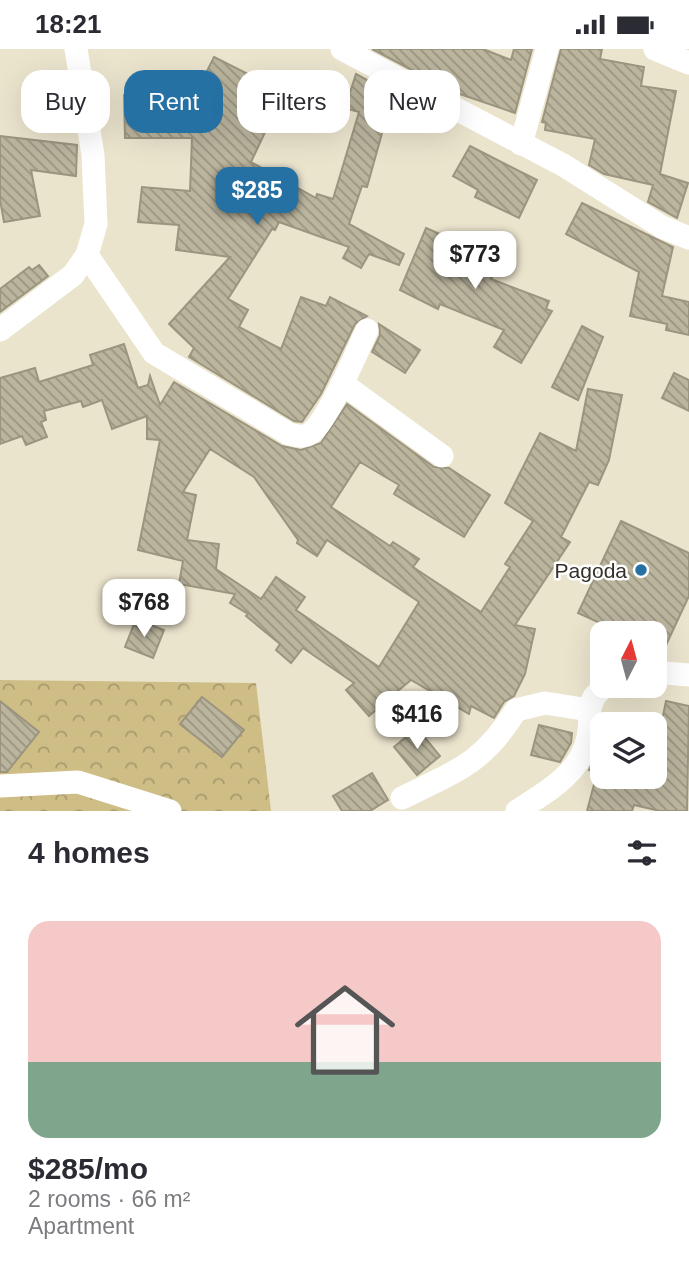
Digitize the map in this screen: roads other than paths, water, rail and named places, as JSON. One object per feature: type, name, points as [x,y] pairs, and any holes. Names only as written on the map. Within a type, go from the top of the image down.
[{"type":"street","points":[[0,330],[73,275],[87,255],[96,224],[93,169],[76,49]]},
{"type":"street","points":[[342,49],[563,165],[662,227],[689,238]]},
{"type":"street","points":[[521,144],[547,49]]},
{"type":"street","points":[[655,49],[689,63]]},
{"type":"street","points":[[87,255],[154,353],[289,434],[304,437],[313,432],[343,384],[367,330]]},
{"type":"street","points":[[343,384],[442,456]]},
{"type":"street","points":[[667,673],[689,675]]},
{"type":"street","points":[[517,811],[548,791],[582,759],[590,735],[589,710],[594,698]]},
{"type":"street","points":[[402,798],[481,757],[500,736],[516,710],[545,703],[589,710]]},
{"type":"street","points":[[0,786],[78,782],[170,811]]},
{"type":"place","name":"Pagoda","points":[[641,570]]}]
